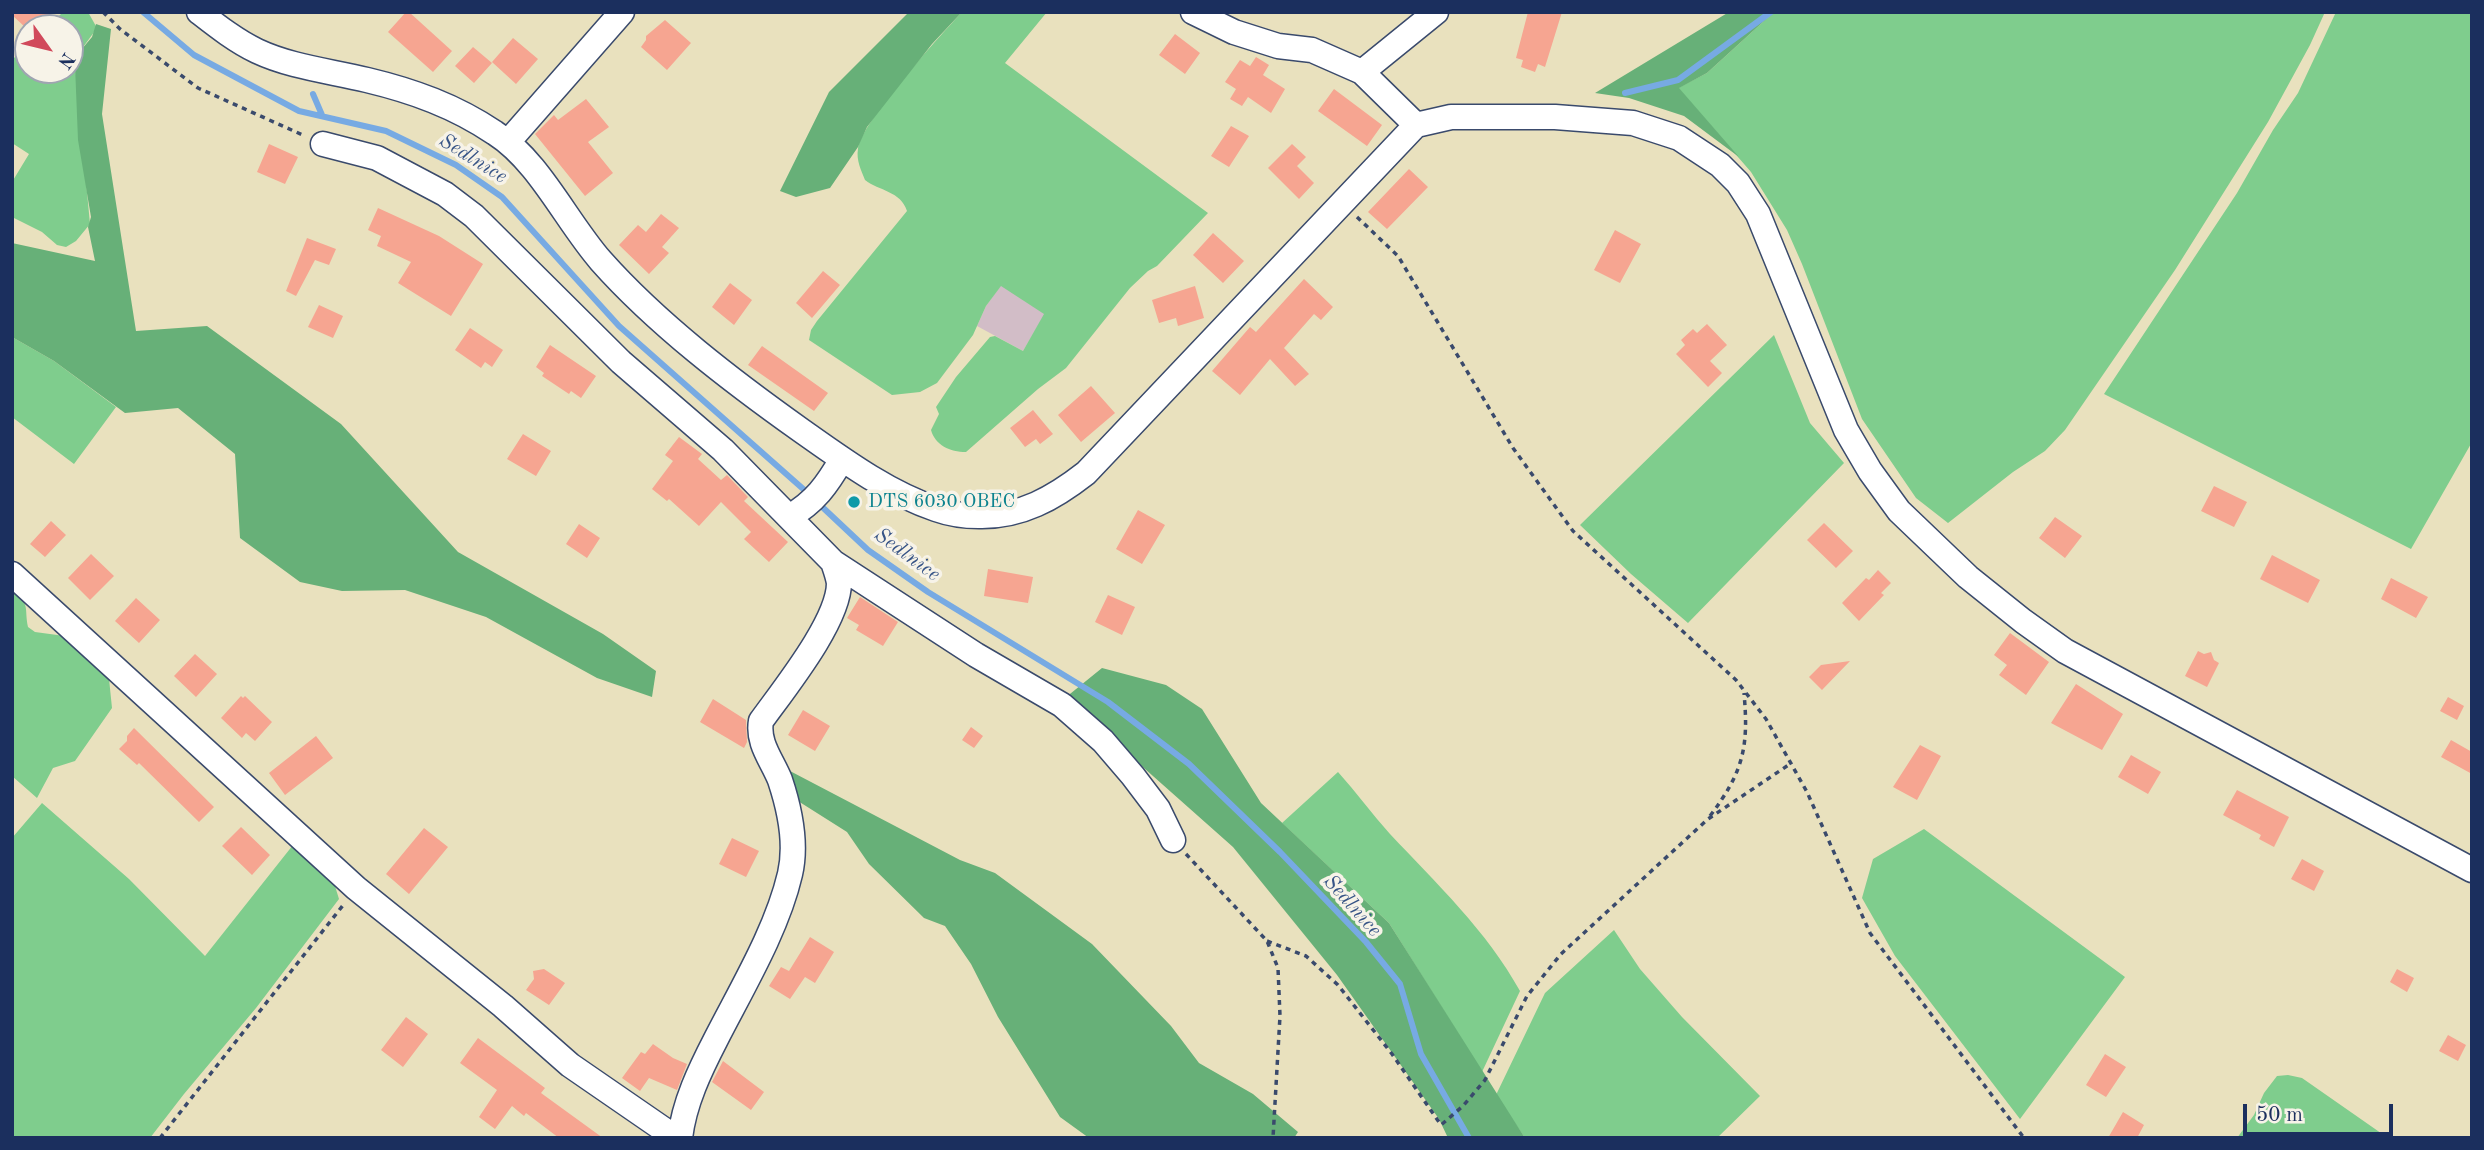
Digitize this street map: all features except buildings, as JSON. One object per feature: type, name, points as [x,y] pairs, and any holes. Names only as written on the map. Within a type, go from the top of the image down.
[{"type":"street","points":[[199,12],[221,29],[278,60],[367,80],[433,99],[461,112],[508,142],[541,180],[584,240],[628,289],[740,386],[842,459],[917,501],[937,510],[980,516],[1043,503],[1059,495],[1086,473],[1416,125],[1451,117],[1555,117],[1633,123],[1669,134],[1699,150],[1720,165],[1738,183],[1758,214],[1846,430],[1870,471],[1899,511],[1968,577],[2065,651],[2472,870]]},
{"type":"street","points":[[508,142],[622,12]]},
{"type":"street","points":[[1193,12],[1234,32],[1278,46],[1312,50],[1362,72],[1416,125]]},
{"type":"street","points":[[1362,72],[1436,12]]},
{"type":"street","points":[[323,144],[377,158],[445,194],[474,216],[621,362],[794,514],[833,562],[976,655],[1062,705],[1103,741],[1158,809],[1173,840]]},
{"type":"street","points":[[794,514],[827,486],[842,459]]},
{"type":"street","points":[[12,574],[356,888],[503,1006],[570,1065],[678,1138],[682,1119],[702,1067],[773,924],[790,877],[794,845],[788,811],[779,779],[767,755],[760,729],[761,721],[809,654],[829,616],[837,597],[839,581],[833,562]]},
{"type":"path","points":[[103,12],[120,29],[198,88],[323,144]]},
{"type":"path","points":[[1343,203],[1398,256],[1513,448],[1573,531],[1735,680],[1766,719],[1807,792],[1870,933],[2024,1138]]},
{"type":"path","points":[[1707,820],[1731,787],[1742,758],[1747,725],[1744,691]]},
{"type":"path","points":[[1266,941],[1306,956],[1338,985],[1392,1054],[1441,1125],[1463,1106],[1485,1080],[1527,996],[1561,954],[1707,820],[1790,764]]},
{"type":"path","points":[[1173,840],[1266,941],[1278,968],[1280,1016],[1273,1138]]},
{"type":"path","points":[[160,1138],[356,888]]},
{"type":"shaded area","points":[[1001,285],[1045,314],[1023,351],[977,326],[986,306]]},
{"type":"green space","points":[[88,12],[97,28],[84,46],[84,14],[61,14]]},
{"type":"green space","points":[[909,12],[962,12],[932,44],[867,127],[858,147],[830,188],[796,197],[780,191],[829,92]]},
{"type":"green space","points":[[962,12],[1047,12],[1005,63],[1208,213],[1157,266],[1130,288],[1066,368],[966,452],[949,449],[936,440],[931,430],[939,414],[936,407],[956,377],[990,337],[995,336],[1023,351],[1044,314],[1001,286],[986,306],[973,335],[937,383],[920,392],[892,395],[809,340],[817,321],[907,211],[895,195],[865,180],[858,157],[862,136],[903,79]]},
{"type":"green space","points":[[1729,12],[1774,12],[1707,73],[1679,88],[1739,157],[1684,116],[1629,98],[1595,93]]},
{"type":"green space","points":[[1774,12],[2325,12],[2268,122],[2175,270],[2065,430],[2045,451],[2013,472],[1948,523],[1916,498],[1862,419],[1787,230],[1751,172],[1678,88],[1707,73]]},
{"type":"green space","points":[[2336,12],[2472,12],[2472,442],[2411,549],[2104,394],[2237,193],[2298,93]]},
{"type":"green space","points":[[96,24],[111,29],[102,114],[136,331],[207,326],[341,424],[458,552],[603,634],[656,671],[652,697],[597,678],[486,617],[405,590],[342,591],[300,582],[240,538],[235,454],[178,408],[125,413],[54,361],[12,337],[12,243],[95,261],[88,227],[91,217],[78,140],[76,84],[84,84],[84,46],[92,37]]},
{"type":"green space","points":[[14,58],[14,84],[77,84],[90,224],[76,241],[66,247],[57,245],[42,232],[12,217],[12,182],[29,154],[12,143]]},
{"type":"green space","points":[[1774,335],[1810,423],[1844,463],[1688,623],[1580,525]]},
{"type":"green space","points":[[12,337],[54,361],[116,407],[74,464],[12,417]]},
{"type":"green space","points":[[12,590],[26,607],[28,627],[35,632],[72,637],[108,669],[112,708],[75,761],[53,768],[37,798],[12,776]]},
{"type":"green space","points":[[1102,668],[1166,685],[1202,709],[1261,803],[1389,923],[1525,1138],[1448,1138],[1439,1119],[1337,975],[1233,847],[1065,698]]},
{"type":"green space","points":[[790,771],[960,860],[995,873],[1092,944],[1171,1026],[1199,1063],[1253,1094],[1298,1132],[1294,1138],[1089,1138],[1060,1117],[998,1017],[971,964],[945,926],[924,918],[869,864],[847,832],[798,801]]},
{"type":"green space","points":[[1338,772],[1390,834],[1476,928],[1520,991],[1482,1072],[1389,923],[1282,823]]},
{"type":"green space","points":[[42,803],[129,879],[205,956],[293,845],[335,886],[339,899],[256,1008],[150,1138],[12,1138],[12,838]]},
{"type":"green space","points":[[1924,829],[2125,977],[2020,1119],[1895,956],[1862,898],[1873,859]]},
{"type":"green space","points":[[1614,930],[1640,969],[1682,1017],[1760,1096],[1717,1138],[1525,1138],[1496,1095],[1545,993]]},
{"type":"green space","points":[[2277,1076],[2302,1078],[2388,1138],[2237,1138]]},
{"type":"waterway","name":"Sedlnice","points":[[143,12],[194,55],[299,111],[386,131],[456,165],[502,197],[619,326],[810,495]]},
{"type":"waterway","points":[[1625,93],[1678,80],[1771,12]]},
{"type":"waterway","points":[[313,94],[322,115]]},
{"type":"waterway","name":"Sedlnice","points":[[818,503],[868,550],[928,592],[1108,702],[1189,764],[1280,852],[1366,942],[1400,984],[1421,1054],[1469,1138]]},
{"type":"place","name":"DTS 6030 OBEC","points":[[854,502]]}]
